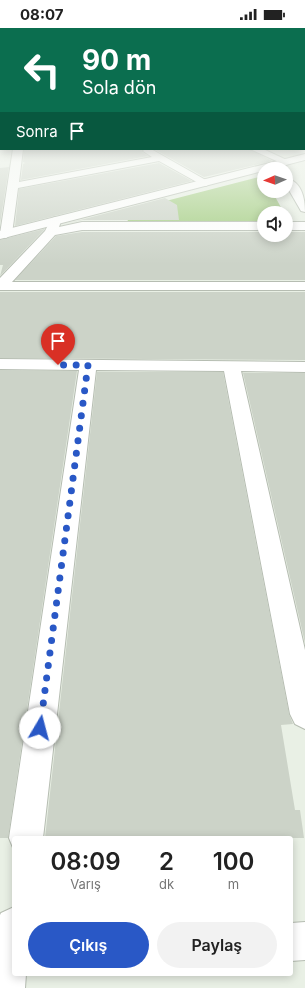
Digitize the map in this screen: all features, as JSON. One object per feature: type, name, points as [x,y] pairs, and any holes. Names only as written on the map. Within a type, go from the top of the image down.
[{"type":"street","points":[[15,175],[3,235],[53,227],[239,175]]},
{"type":"street","points":[[12,186],[71,175]]},
{"type":"street","points":[[191,175],[206,183]]},
{"type":"street","points":[[293,182],[305,184]]},
{"type":"street","points":[[293,189],[305,209]]},
{"type":"street","points":[[0,286],[53,227],[257,226]]},
{"type":"street","points":[[293,226],[305,226]]},
{"type":"street","points":[[0,286],[305,286]]},
{"type":"street","points":[[0,364],[305,367]]},
{"type":"street","points":[[26,836],[88,365]]},
{"type":"street","points":[[232,367],[305,714]]},
{"type":"street","points":[[293,942],[305,941]]},
{"type":"street","points":[[5,988],[10,944]]},
{"type":"green space","points":[[257,178],[257,198],[276,198],[280,206],[257,206],[257,222],[128,224],[127,211]]},
{"type":"building","points":[[0,175],[8,175],[0,224]]},
{"type":"building","points":[[22,175],[49,175],[21,180]]},
{"type":"building","points":[[95,175],[181,175],[192,181],[15,226],[19,189]]},
{"type":"building","points":[[200,175],[213,175],[204,177]]},
{"type":"building","points":[[165,198],[177,205],[179,220],[82,220],[61,225]]},
{"type":"building","points":[[44,229],[0,276],[3,265],[0,265],[0,240]]},
{"type":"building","points":[[82,232],[257,232],[257,242],[293,242],[293,232],[305,232],[305,280],[15,280],[56,236]]},
{"type":"building","points":[[0,292],[305,292],[305,360],[0,358]]},
{"type":"building","points":[[0,370],[77,371],[8,838],[0,838]]},
{"type":"building","points":[[97,372],[223,372],[289,714],[293,724],[281,725],[295,810],[300,810],[304,838],[293,838],[293,836],[45,836]]},
{"type":"building","points":[[243,373],[305,373],[305,643]]},
{"type":"route","points":[[40,728],[88,365],[58,365]]}]
